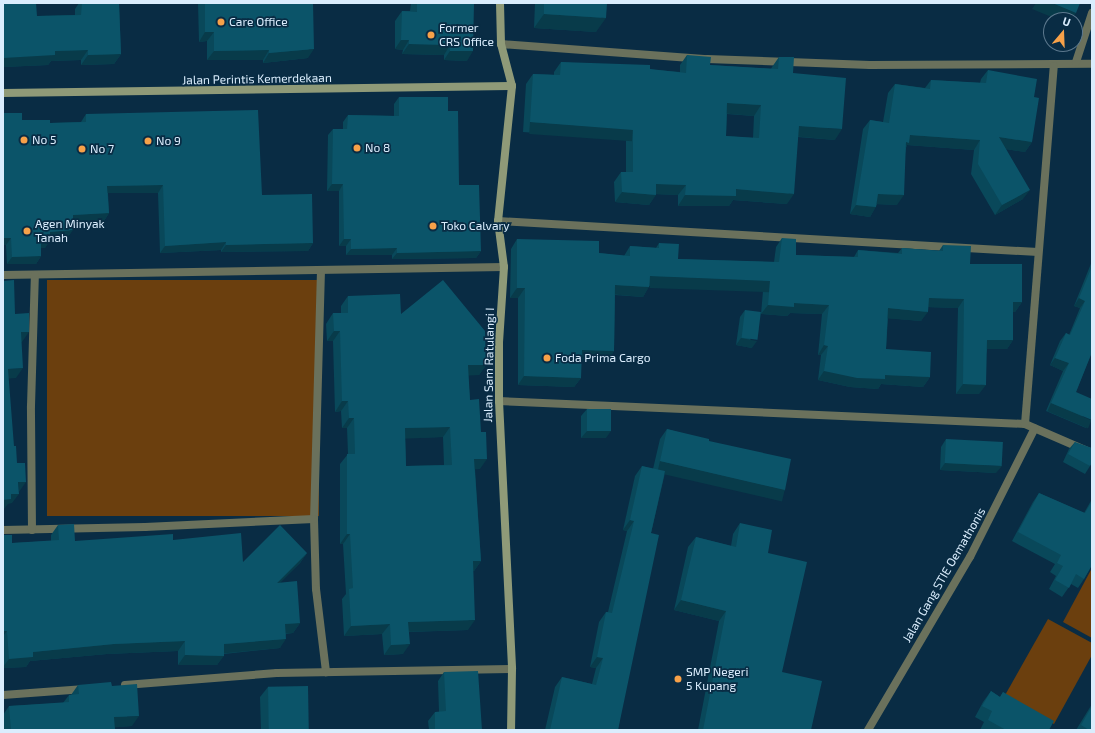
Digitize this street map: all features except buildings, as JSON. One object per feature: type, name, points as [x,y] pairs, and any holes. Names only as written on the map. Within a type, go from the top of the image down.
[{"type":"main road","name":"Jalan Sam Ratulangi I","points":[[500,3],[501,44],[512,86],[498,221],[504,267],[499,342],[500,401],[512,669],[511,730]]},
{"type":"main road","name":"Jalan Perintis Kemerdekaan","points":[[3,93],[512,86]]},
{"type":"street","points":[[1076,62],[1092,13]]},
{"type":"street","points":[[501,44],[707,59],[870,65],[1054,66],[1076,62],[1092,64]]},
{"type":"street","points":[[1025,424],[1054,66]]},
{"type":"street","points":[[498,221],[1038,252]]},
{"type":"street","points":[[3,275],[504,267]]},
{"type":"street","points":[[321,270],[314,519],[316,588],[326,672]]},
{"type":"street","points":[[32,530],[31,406],[35,275]]},
{"type":"street","points":[[500,401],[1025,424],[1092,453]]},
{"type":"street","name":"Jalan Gang STIE Oemathonis","points":[[868,730],[970,557],[1035,428]]},
{"type":"street","points":[[3,530],[314,519]]},
{"type":"street","points":[[113,686],[277,673],[512,669]]},
{"type":"street","points":[[3,695],[97,688]]},
{"type":"shaded area","points":[[47,280],[319,280],[319,516],[47,516]]},
{"type":"shaded area","points":[[1092,568],[1092,638],[1063,622]]},
{"type":"shaded area","points":[[1048,619],[1092,643],[1092,655],[1054,724],[1004,697]]},
{"type":"place","name":"Care Office","points":[[221,22]]},
{"type":"place","name":"Former CRS Office","points":[[431,35]]},
{"type":"place","name":"No 5","points":[[24,140]]},
{"type":"place","name":"No 9","points":[[148,141]]},
{"type":"place","name":"No 8","points":[[357,148]]},
{"type":"place","name":"No 7","points":[[82,149]]},
{"type":"place","name":"Toko Calvary","points":[[433,226]]},
{"type":"place","name":"Agen Minyak Tanah","points":[[27,231]]},
{"type":"place","name":"Foda Prima Cargo","points":[[547,358]]},
{"type":"place","name":"SMP Negeri 5 Kupang","points":[[678,679]]}]
